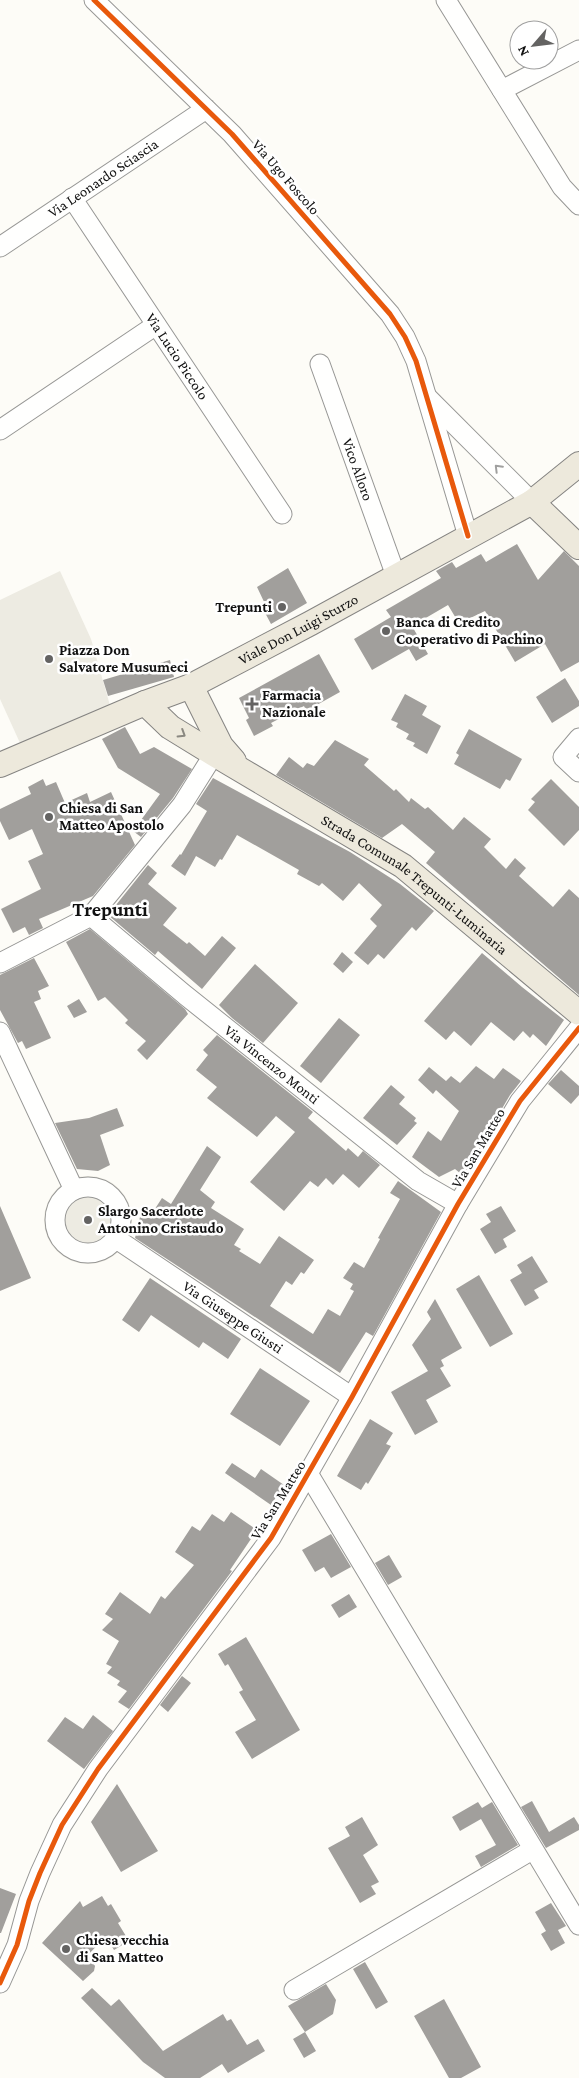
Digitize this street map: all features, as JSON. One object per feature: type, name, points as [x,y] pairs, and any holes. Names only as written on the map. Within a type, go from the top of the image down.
[{"type":"main road","name":"Viale Don Luigi Sturzo","points":[[0,765],[144,703],[191,686],[532,502],[579,464]]},
{"type":"main road","points":[[532,502],[579,547]]},
{"type":"main road","points":[[191,686],[221,746],[240,768]]},
{"type":"main road","name":"Strada Comunale Trepunti-Luminaria","points":[[144,703],[170,727],[403,866],[579,1013]]},
{"type":"street","name":"Via Ugo Foscolo","points":[[94,0],[232,134],[390,314],[416,361],[468,536]]},
{"type":"street","points":[[446,0],[562,186],[579,205]]},
{"type":"street","points":[[502,90],[579,50]]},
{"type":"street","name":"Via Leonardo Sciascia","points":[[0,247],[206,108]]},
{"type":"street","name":"Via Lucio Piccolo","points":[[72,198],[282,514]]},
{"type":"street","points":[[0,430],[156,325]]},
{"type":"street","name":"Vico Alloro","points":[[320,364],[396,576]]},
{"type":"street","points":[[425,395],[532,502]]},
{"type":"street","points":[[579,738],[563,757],[579,772]]},
{"type":"street","points":[[0,963],[92,916],[182,805],[214,754]]},
{"type":"street","name":"Via Vincenzo Monti","points":[[92,916],[185,995],[418,1181],[458,1204]]},
{"type":"street","name":"Via San Matteo","points":[[0,1983],[17,1944],[29,1902],[40,1873],[62,1825],[98,1770],[271,1538],[309,1475],[458,1204],[520,1101],[579,1028]]},
{"type":"street","points":[[0,1032],[74,1190]]},
{"type":"street","points":[[90,1187],[107,1192],[113,1198],[120,1214],[119,1230],[115,1238],[103,1249],[94,1252],[77,1251],[63,1241],[58,1234],[55,1217],[61,1201],[74,1190],[90,1187]]},
{"type":"street","name":"Via Giuseppe Giusti","points":[[115,1238],[352,1397]]},
{"type":"street","points":[[309,1475],[532,1850],[579,1925]]},
{"type":"street","points":[[294,1990],[532,1850]]},
{"type":"shaded area","name":"Piazza Don Salvatore Musumeci","points":[[60,571],[91,639],[113,716],[25,754],[0,699],[0,600]]},
{"type":"shaded area","name":"Slargo Sacerdote Antonino Cristaudo","points":[[88,1176],[105,1179],[119,1189],[129,1203],[132,1220],[129,1237],[119,1251],[105,1261],[88,1264],[71,1261],[57,1251],[47,1237],[44,1220],[47,1203],[57,1189],[71,1179]]},
{"type":"building","points":[[517,544],[538,580],[564,551],[579,566],[579,662],[561,672],[545,644],[515,662],[485,611],[464,621],[462,617],[457,620],[448,605],[412,626],[428,654],[416,661],[409,649],[372,670],[354,639],[391,617],[386,610],[441,578],[436,571],[452,562],[456,568],[481,554],[486,562]]},
{"type":"building","points":[[288,568],[307,603],[271,624],[263,609],[266,606],[257,587]]},
{"type":"building","points":[[319,654],[340,692],[306,711],[304,706],[271,723],[273,726],[254,736],[246,720],[249,718],[239,698]]},
{"type":"building","points":[[170,660],[174,677],[108,696],[103,680]]},
{"type":"building","points":[[565,678],[579,701],[579,706],[552,723],[536,697]]},
{"type":"building","points":[[405,694],[427,706],[422,715],[441,726],[427,754],[413,746],[415,743],[406,739],[409,734],[396,727],[398,723],[391,720]]},
{"type":"building","points":[[125,727],[140,754],[154,747],[192,769],[173,798],[141,837],[133,831],[160,794],[118,768],[102,739]]},
{"type":"building","points":[[469,729],[522,759],[510,781],[506,779],[500,789],[454,764],[459,755],[456,753]]},
{"type":"building","points":[[335,740],[369,759],[364,765],[394,791],[396,789],[409,802],[411,798],[425,809],[428,807],[453,830],[464,817],[491,839],[484,847],[506,869],[515,858],[526,868],[519,876],[553,907],[569,889],[579,898],[579,995],[426,863],[435,852],[402,824],[382,838],[276,775],[289,757],[303,768],[307,763],[314,766]]},
{"type":"building","points":[[213,778],[350,852],[400,884],[434,911],[416,931],[412,927],[384,959],[378,954],[368,965],[354,953],[377,926],[370,919],[382,905],[359,883],[343,901],[322,883],[319,886],[297,874],[299,870],[237,835],[222,860],[220,859],[215,867],[196,856],[185,876],[171,866],[181,855],[207,811],[196,804]]},
{"type":"building","points":[[43,779],[46,786],[56,782],[65,803],[87,793],[90,802],[111,792],[135,845],[93,896],[39,919],[43,928],[29,935],[25,927],[13,933],[1,909],[41,889],[28,861],[43,854],[32,829],[9,840],[0,821],[0,809],[31,794],[28,787]]},
{"type":"building","points":[[551,779],[579,807],[579,830],[564,846],[528,810],[535,802],[531,799]]},
{"type":"building","points":[[148,865],[157,873],[148,884],[177,908],[163,925],[187,944],[189,942],[205,956],[222,936],[236,948],[202,989],[158,951],[155,955],[108,915]]},
{"type":"building","points":[[90,929],[185,1009],[188,1014],[147,1060],[137,1050],[146,1041],[125,1023],[128,1020],[105,997],[98,1001],[66,942]]},
{"type":"building","points":[[342,952],[353,962],[343,973],[333,964]]},
{"type":"building","points":[[482,953],[564,1020],[546,1046],[533,1034],[530,1038],[523,1031],[514,1041],[491,1022],[471,1046],[454,1031],[446,1040],[424,1021]]},
{"type":"building","points":[[34,958],[49,986],[38,991],[41,999],[34,1002],[51,1038],[26,1049],[22,1041],[18,1043],[0,1010],[0,975]]},
{"type":"building","points":[[255,964],[298,1003],[263,1043],[219,1005]]},
{"type":"building","points":[[79,999],[87,1012],[74,1018],[67,1006]]},
{"type":"building","points":[[339,1018],[360,1035],[321,1083],[300,1066]]},
{"type":"building","points":[[217,1035],[313,1112],[308,1118],[346,1151],[348,1148],[358,1157],[363,1151],[380,1165],[359,1188],[343,1174],[333,1185],[326,1178],[318,1187],[310,1181],[284,1211],[250,1182],[295,1132],[276,1116],[257,1137],[207,1098],[217,1087],[196,1070],[208,1055],[203,1050]]},
{"type":"building","points":[[476,1066],[494,1079],[503,1068],[521,1081],[510,1095],[487,1134],[484,1132],[461,1174],[455,1169],[439,1177],[412,1157],[428,1131],[441,1141],[459,1111],[436,1090],[433,1094],[418,1080],[429,1067],[446,1081],[451,1076],[460,1083]]},
{"type":"building","points":[[561,1070],[579,1086],[579,1095],[571,1104],[548,1084]]},
{"type":"building","points":[[391,1085],[405,1097],[399,1104],[416,1118],[414,1121],[417,1123],[397,1145],[363,1118]]},
{"type":"building","points":[[117,1108],[124,1126],[100,1135],[110,1165],[98,1171],[77,1169],[55,1123],[89,1118]]},
{"type":"building","points":[[207,1146],[221,1157],[200,1190],[215,1202],[211,1208],[244,1229],[234,1245],[241,1249],[239,1251],[260,1264],[279,1236],[314,1260],[304,1274],[301,1272],[292,1285],[286,1281],[270,1306],[313,1334],[328,1309],[340,1316],[354,1291],[350,1289],[353,1284],[343,1278],[354,1262],[364,1268],[400,1199],[390,1193],[398,1181],[441,1212],[373,1336],[366,1332],[340,1373],[135,1238],[140,1217],[149,1218],[162,1198],[171,1204]]},
{"type":"building","points":[[0,1206],[31,1278],[0,1291]]},
{"type":"building","points":[[501,1206],[516,1231],[503,1239],[507,1247],[495,1254],[480,1229],[491,1222],[486,1214]]},
{"type":"building","points":[[532,1256],[548,1282],[534,1290],[539,1298],[525,1306],[510,1280],[522,1273],[517,1265]]},
{"type":"building","points":[[479,1275],[513,1334],[490,1347],[456,1289]]},
{"type":"building","points":[[150,1278],[241,1339],[228,1359],[203,1342],[199,1348],[151,1315],[139,1332],[122,1320]]},
{"type":"building","points":[[435,1299],[462,1348],[441,1360],[444,1366],[440,1368],[451,1386],[426,1400],[438,1422],[415,1435],[391,1392],[428,1371],[412,1345],[431,1319],[427,1312]]},
{"type":"building","points":[[260,1368],[310,1401],[280,1446],[230,1414]]},
{"type":"building","points":[[370,1419],[393,1433],[386,1444],[391,1446],[368,1484],[366,1482],[361,1490],[337,1476]]},
{"type":"building","points":[[232,1463],[255,1478],[261,1469],[284,1485],[271,1505],[225,1473]]},
{"type":"building","points":[[231,1512],[257,1530],[230,1570],[232,1571],[129,1709],[118,1702],[127,1691],[117,1685],[120,1681],[107,1673],[112,1667],[106,1664],[119,1641],[102,1630],[113,1619],[105,1614],[120,1592],[150,1614],[161,1596],[165,1599],[194,1565],[175,1552],[192,1526],[200,1531],[212,1514],[224,1522]]},
{"type":"building","points":[[331,1534],[351,1567],[331,1578],[324,1567],[315,1572],[302,1550]]},
{"type":"building","points":[[389,1555],[402,1577],[388,1585],[375,1563]]},
{"type":"building","points":[[349,1594],[357,1607],[339,1618],[331,1605]]},
{"type":"building","points":[[246,1637],[300,1730],[252,1759],[235,1732],[256,1720],[239,1692],[243,1690],[228,1664],[225,1666],[218,1654]]},
{"type":"building","points":[[182,1676],[191,1683],[168,1712],[160,1705]]},
{"type":"building","points":[[93,1715],[113,1731],[84,1769],[47,1741],[65,1717],[83,1729]]},
{"type":"building","points":[[117,1784],[158,1851],[121,1872],[91,1822]]},
{"type":"building","points":[[532,1801],[549,1832],[574,1817],[579,1825],[579,1830],[546,1848],[521,1807]]},
{"type":"building","points":[[478,1802],[482,1808],[492,1802],[518,1845],[481,1867],[475,1856],[496,1845],[481,1819],[460,1831],[452,1817]]},
{"type":"building","points":[[362,1817],[378,1845],[363,1855],[379,1882],[371,1886],[376,1894],[360,1903],[328,1848],[350,1836],[345,1827]]},
{"type":"building","points":[[0,1888],[16,1894],[1,1933],[0,1933]]},
{"type":"building","points":[[102,1896],[108,1906],[111,1904],[121,1921],[118,1923],[129,1941],[114,1950],[106,1936],[88,1955],[95,1966],[94,1971],[83,1981],[42,1943],[80,1901],[83,1907]]},
{"type":"building","points":[[551,1903],[566,1926],[558,1930],[565,1943],[551,1951],[541,1934],[546,1931],[535,1912]]},
{"type":"building","points":[[365,1962],[388,2002],[376,2009],[353,1969]]},
{"type":"building","points":[[326,1984],[336,2000],[333,2014],[305,2032],[288,2006]]},
{"type":"building","points":[[92,1988],[111,2006],[119,1999],[163,2051],[223,2014],[227,2021],[231,2019],[247,2045],[258,2039],[265,2051],[228,2073],[222,2064],[200,2078],[165,2078],[143,2062],[81,1998]]},
{"type":"building","points":[[444,1999],[481,2067],[461,2078],[449,2078],[414,2016]]},
{"type":"building","points":[[305,2032],[316,2051],[304,2058],[293,2039]]},
{"type":"cycle path","points":[[94,0],[232,134],[390,314],[405,337],[416,361],[468,536]]},
{"type":"cycle path","points":[[0,1983],[17,1945],[29,1901],[62,1825],[98,1769],[271,1538],[352,1397],[458,1204],[520,1101],[579,1028]]},
{"type":"place","name":"Trepunti","points":[[282,607]]},
{"type":"place","name":"Banca di Credito Cooperativo di Pachino","points":[[386,631]]},
{"type":"place","name":"Piazza Don Salvatore Musumeci","points":[[49,659]]},
{"type":"place","name":"Farmacia Nazionale","points":[[252,704]]},
{"type":"place","name":"Chiesa di San Matteo Apostolo","points":[[49,817]]},
{"type":"place","name":"Slargo Sacerdote Antonino Cristaudo","points":[[88,1220]]},
{"type":"place","name":"Chiesa vecchia di San Matteo","points":[[66,1949]]},
{"type":"district","name":"Trepunti","points":[[110,909]]}]
